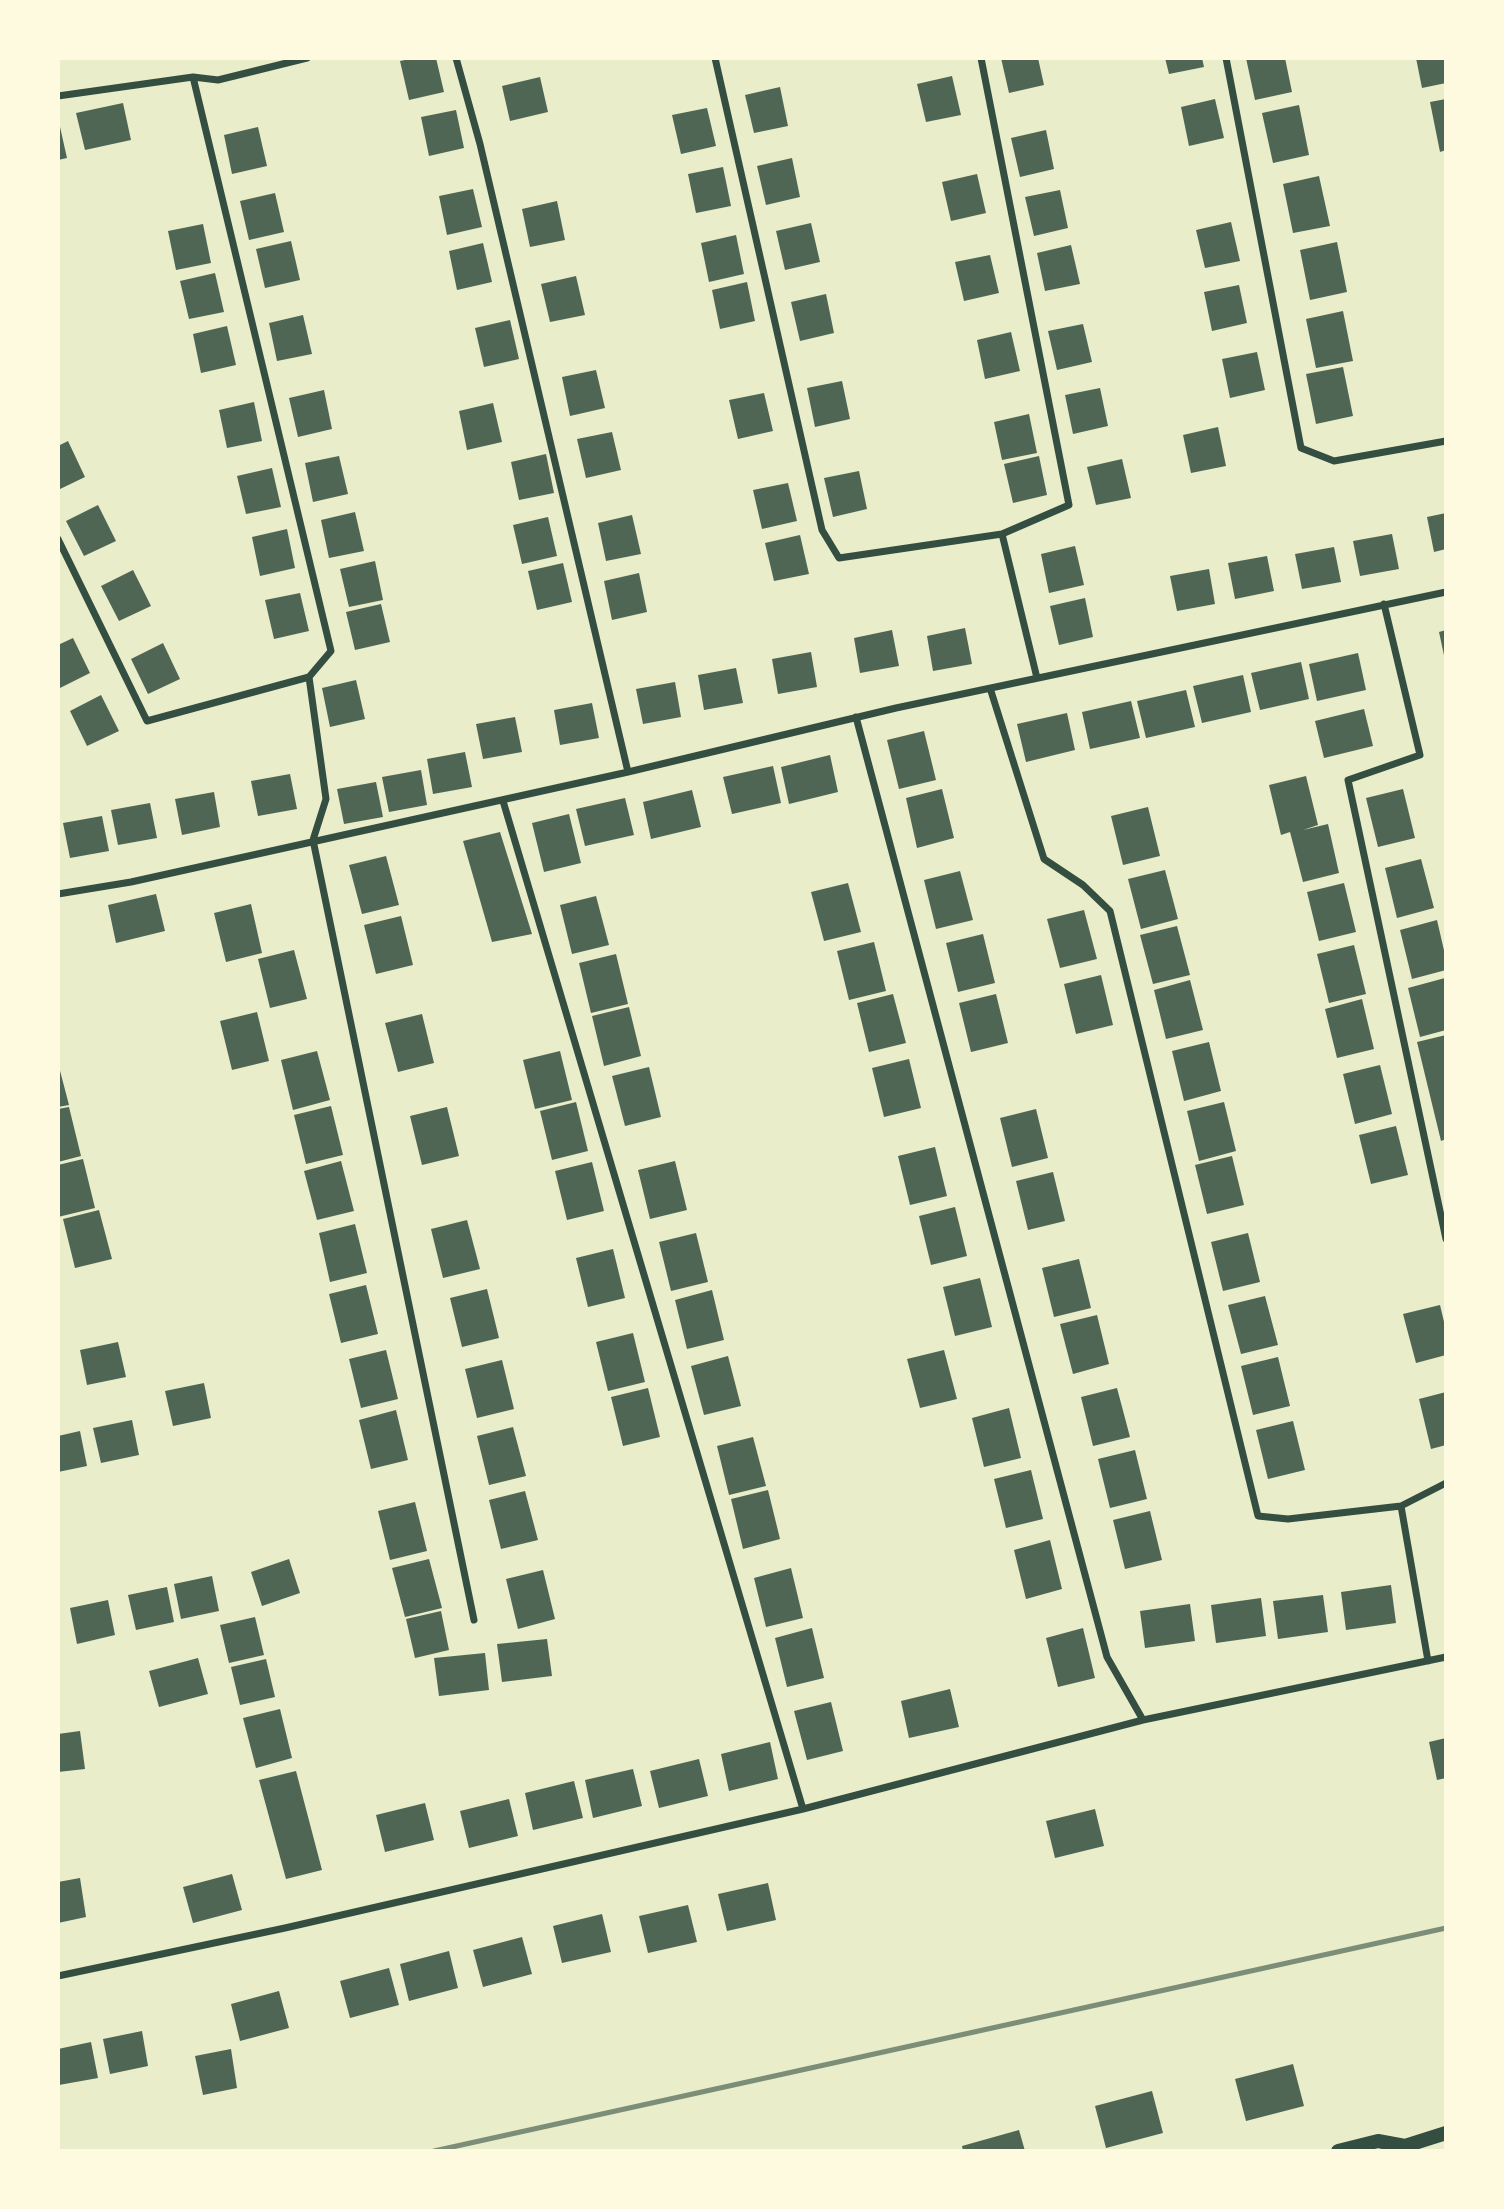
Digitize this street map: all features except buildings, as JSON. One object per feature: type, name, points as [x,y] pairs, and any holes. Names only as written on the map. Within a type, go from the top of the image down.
[{"type":"main road","points":[[1338,2151],[1378,2141],[1402,2149],[1446,2133]]},
{"type":"street","points":[[58,96],[193,77],[218,80],[307,58]]},
{"type":"street","points":[[456,58],[480,144],[628,772]]},
{"type":"street","points":[[715,58],[822,530],[839,558],[1002,534],[1069,505],[981,58]]},
{"type":"street","points":[[1226,58],[1301,448],[1335,461],[1446,441]]},
{"type":"street","points":[[58,540],[147,721],[309,677],[331,651],[193,77]]},
{"type":"street","points":[[1002,534],[1037,678]]},
{"type":"street","points":[[58,894],[131,882],[313,840],[503,801],[856,717],[1446,592]]},
{"type":"street","points":[[1384,604],[1420,755],[1348,779],[1446,1239]]},
{"type":"street","points":[[309,677],[326,799],[313,840],[474,1620]]},
{"type":"street","points":[[990,688],[1044,859],[1083,885],[1110,911],[1258,1516],[1288,1519],[1401,1506],[1446,1483]]},
{"type":"street","points":[[856,717],[1107,1657],[1143,1720]]},
{"type":"street","points":[[503,801],[803,1810]]},
{"type":"street","points":[[1401,1506],[1428,1661]]},
{"type":"street","points":[[58,1976],[285,1928],[803,1810],[1143,1720],[1446,1657]]},
{"type":"railway","points":[[434,2151],[1446,1928]]}]
